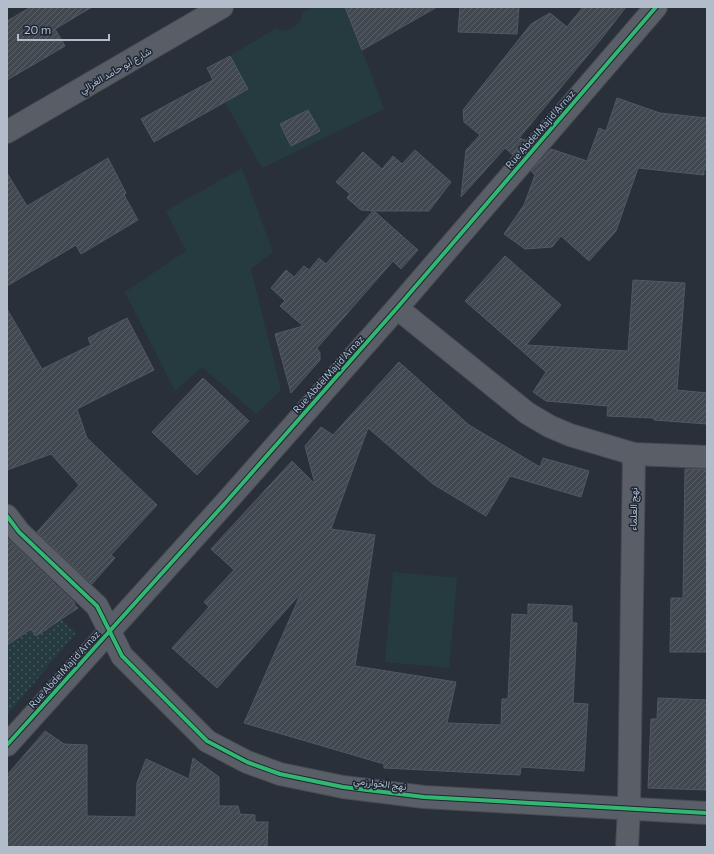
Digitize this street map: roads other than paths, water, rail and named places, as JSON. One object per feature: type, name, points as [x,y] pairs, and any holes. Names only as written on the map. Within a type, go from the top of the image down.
[{"type":"main road","name":"شارع أبو حامد الغزالي","points":[[7,132],[222,7]]},
{"type":"street","name":"Rue AbdelMajid Arnaz","points":[[7,745],[227,501],[397,308],[656,7]]},
{"type":"street","points":[[397,308],[527,413],[549,426],[570,435],[634,454],[707,456]]},
{"type":"street","name":"نهج العلماء","points":[[627,847],[629,809],[634,454]]},
{"type":"street","name":"نهج الخوارزمي","points":[[7,516],[19,532],[97,606],[122,656],[208,741],[247,762],[280,774],[343,787],[424,797],[707,813]]}]
